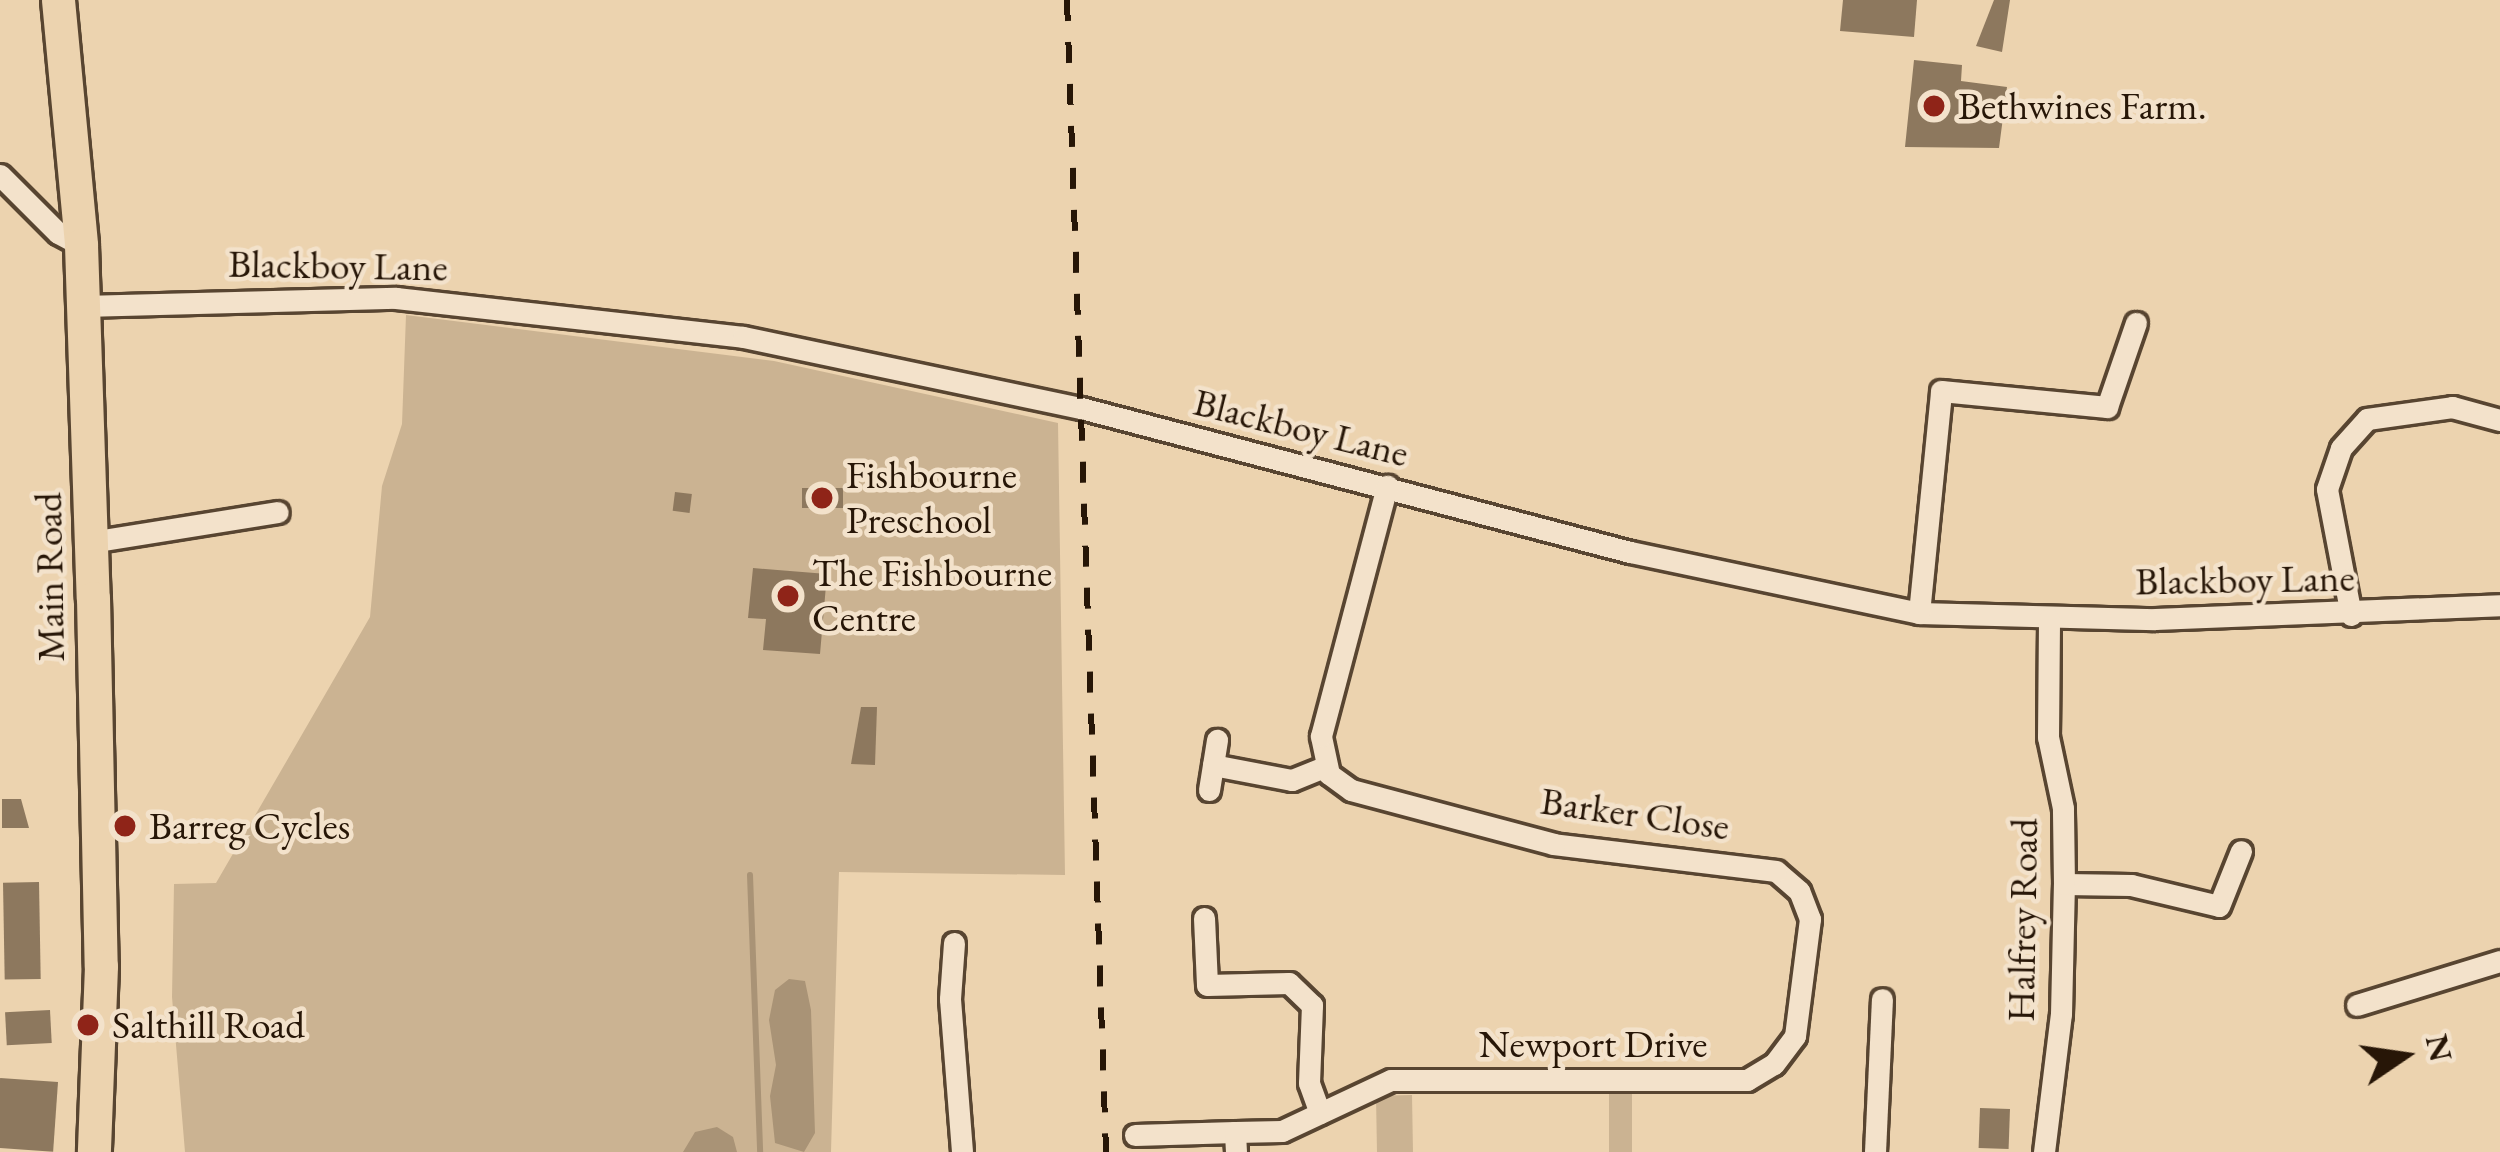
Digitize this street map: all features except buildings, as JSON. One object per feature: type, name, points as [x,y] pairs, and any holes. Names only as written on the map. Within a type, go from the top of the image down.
[{"type":"main road","name":"Main Road","points":[[58,0],[81,244],[91,542],[101,966],[94,1152]]},
{"type":"street","points":[[0,175],[58,233],[81,244]]},
{"type":"street","name":"Blackboy Lane","points":[[83,306],[396,298],[601,316],[785,345],[1081,408],[1712,572],[1919,613],[2049,619],[2351,615],[2500,605]]},
{"type":"street","points":[[1919,613],[1940,391],[2107,407],[2137,323]]},
{"type":"street","points":[[2351,615],[2327,489],[2341,448],[2367,419],[2452,406],[2500,420]]},
{"type":"street","points":[[1213,765],[1292,779],[1326,766],[1325,716],[1387,486]]},
{"type":"street","points":[[91,542],[278,512]]},
{"type":"street","name":"Halfrey Road","points":[[2044,1152],[2061,1014],[2064,884],[2063,808],[2048,737],[2049,619]]},
{"type":"street","points":[[1209,790],[1217,740]]},
{"type":"street","name":"Barker Close","points":[[1326,766],[1351,790],[1554,844],[1766,868],[1798,891]]},
{"type":"street","points":[[2064,884],[2131,886],[2219,906],[2240,851]]},
{"type":"street","name":"Newport Drive","points":[[1135,1135],[1235,1142],[1282,1130],[1391,1080],[1763,1074],[1795,1036],[1810,919],[1798,891]]},
{"type":"street","points":[[1204,918],[1207,985],[1289,983],[1312,1005],[1309,1083],[1319,1113]]},
{"type":"street","points":[[954,943],[950,999],[962,1152]]},
{"type":"street","points":[[2357,1005],[2500,961]]},
{"type":"street","points":[[1875,1152],[1882,999]]},
{"type":"shaded area","points":[[406,315],[774,361],[1058,423],[1065,875],[839,872],[831,1152],[185,1152],[172,997],[174,884],[216,883],[370,617],[382,486],[402,424]]},
{"type":"shaded area","points":[[789,979],[805,981],[811,1010],[815,1133],[804,1152],[775,1143],[770,1096],[776,1065],[769,1020],[775,990]]},
{"type":"shaded area","points":[[1609,1093],[1632,1093],[1632,1152],[1609,1152]]},
{"type":"shaded area","points":[[1412,1095],[1413,1152],[1377,1152],[1376,1096]]},
{"type":"shaded area","points":[[717,1127],[733,1137],[737,1152],[683,1152],[695,1132]]},
{"type":"waterway","points":[[750,875],[760,1152]]},
{"type":"railway","points":[[1067,0],[1106,1152]]},
{"type":"place","name":"Bethwines Farm.","points":[[1934,106]]},
{"type":"place","name":"Fishbourne Preschool","points":[[822,498]]},
{"type":"place","name":"The Fishbourne Centre","points":[[788,596]]},
{"type":"place","name":"Barreg Cycles","points":[[125,826]]},
{"type":"place","name":"Salthill Road","points":[[88,1025]]}]
